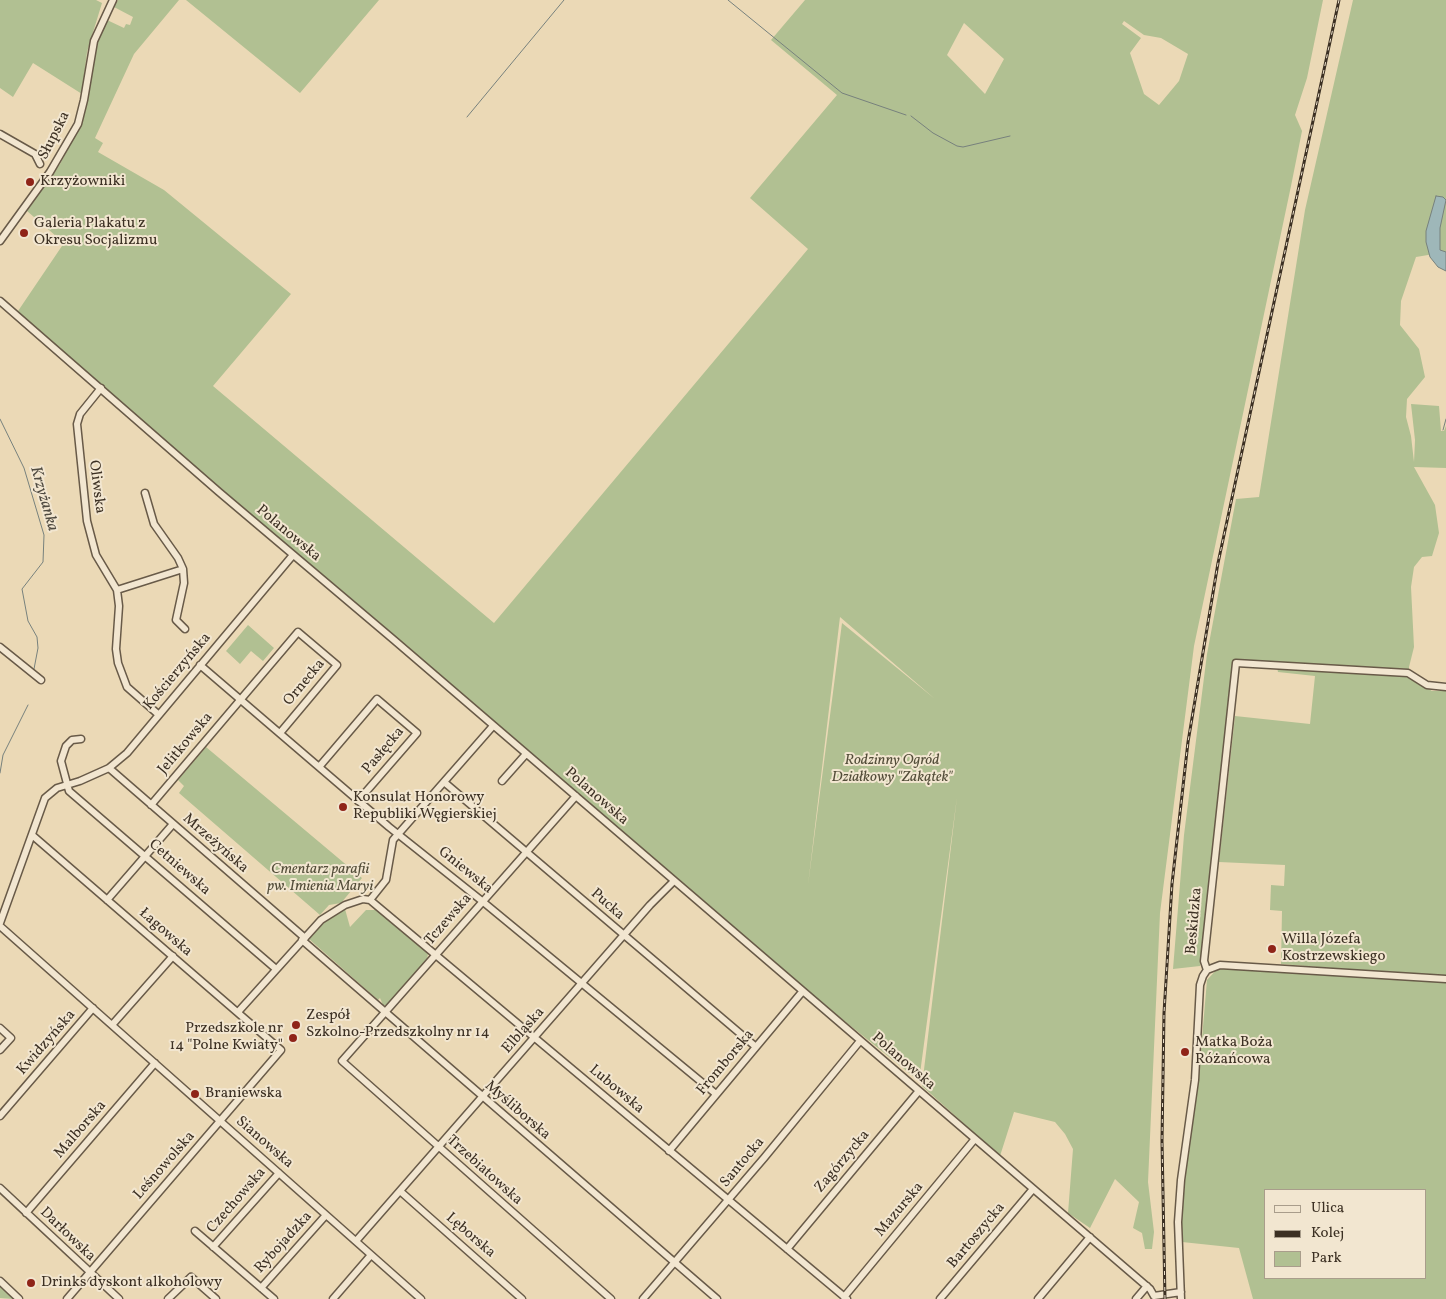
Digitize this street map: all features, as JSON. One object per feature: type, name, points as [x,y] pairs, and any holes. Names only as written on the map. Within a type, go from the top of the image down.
[{"type":"street","name":"Słupska","points":[[0,241],[50,172],[78,124],[94,41],[113,0]]},
{"type":"street","points":[[0,134],[35,154],[40,164]]},
{"type":"street","name":"Polanowska","points":[[0,301],[918,1092],[1147,1286],[1154,1297],[1181,1296]]},
{"type":"street","name":"Oliwska","points":[[100,388],[78,419],[78,449],[91,542],[101,564],[117,590],[120,606],[116,649],[118,663],[127,686],[132,693],[158,715]]},
{"type":"street","points":[[145,493],[154,524],[178,558],[183,570],[184,583],[176,620],[185,629]]},
{"type":"street","name":"Kościerzyńska","points":[[0,924],[45,798],[57,788],[109,768],[127,753],[293,555]]},
{"type":"street","points":[[117,590],[183,570]]},
{"type":"street","name":"Ornecka","points":[[240,699],[298,632],[338,665],[280,733]]},
{"type":"street","points":[[0,647],[41,680]]},
{"type":"street","name":"Beskidzka","points":[[1181,1296],[1178,1222],[1181,1180],[1194,1080],[1200,985],[1202,976],[1207,970],[1204,966],[1204,952],[1236,664],[1408,673],[1427,685],[1446,687]]},
{"type":"street","name":"Gniewska","points":[[200,665],[398,834],[582,982],[716,1094]]},
{"type":"street","name":"Jelitkowska","points":[[151,806],[240,699]]},
{"type":"street","name":"Pasłęcka","points":[[319,767],[377,699],[417,733],[358,800]]},
{"type":"street","points":[[238,1012],[321,920],[335,910],[354,901],[370,900],[386,880],[393,840],[493,726]]},
{"type":"street","points":[[68,784],[61,761],[66,746],[72,740],[81,740]]},
{"type":"street","points":[[502,781],[526,754]]},
{"type":"street","name":"Mrzeżyńska","points":[[109,768],[304,939]]},
{"type":"street","name":"Pucka","points":[[444,782],[756,1047]]},
{"type":"street","name":"Cetniewska","points":[[68,784],[69,791],[276,969]]},
{"type":"street","name":"Tczewska","points":[[342,1061],[576,796]]},
{"type":"street","points":[[107,900],[173,824]]},
{"type":"street","name":"Łagowska","points":[[32,835],[281,1050]]},
{"type":"street","name":"Elbląska","points":[[356,1241],[391,1197],[400,1191],[535,1039],[582,982],[674,881]]},
{"type":"street","name":"Lubowska","points":[[370,900],[846,1298]]},
{"type":"street","name":"Sianowska","points":[[0,924],[421,1299]]},
{"type":"street","name":"Myśliborska","points":[[304,939],[483,1098],[717,1299]]},
{"type":"street","points":[[112,1025],[173,956]]},
{"type":"street","points":[[1207,970],[1220,965],[1446,980]]},
{"type":"street","name":"Fromborska","points":[[669,1151],[802,992]]},
{"type":"street","name":"Kwidzyńska","points":[[0,1116],[93,1008]]},
{"type":"street","points":[[0,1028],[11,1038],[0,1050]]},
{"type":"street","name":"Santocka","points":[[643,1299],[728,1201],[860,1041]]},
{"type":"street","name":"Leśnowolska","points":[[67,1299],[281,1050]]},
{"type":"street","name":"Trzebiatowska","points":[[342,1061],[438,1148],[611,1299]]},
{"type":"street","name":"Malborska","points":[[26,1213],[154,1063]]},
{"type":"street","name":"Zagórzycka","points":[[787,1249],[918,1092]]},
{"type":"street","name":"Mazurska","points":[[846,1298],[974,1140]]},
{"type":"street","name":"Czechowska","points":[[213,1247],[279,1173]]},
{"type":"street","name":"Darłowska","points":[[0,1188],[118,1299]]},
{"type":"street","name":"Bartoszycka","points":[[940,1299],[1033,1189]]},
{"type":"street","name":"Lęborska","points":[[400,1191],[522,1299]]},
{"type":"street","name":"Rybojadzka","points":[[261,1288],[326,1215]]},
{"type":"street","points":[[195,1231],[274,1299]]},
{"type":"street","points":[[1038,1299],[1090,1238]]},
{"type":"street","points":[[334,1299],[371,1255]]},
{"type":"street","points":[[168,1299],[191,1277],[216,1299]]},
{"type":"street","points":[[0,1281],[19,1299]]},
{"type":"street","points":[[1136,1299],[1147,1286]]},
{"type":"green space","points":[[0,0],[96,0],[102,3],[87,52],[82,94],[33,63],[13,97],[0,88]]},
{"type":"green space","name":"Rodzinny Ogród Działkowy \"Zakątek\"","points":[[118,0],[179,0],[134,54],[95,138],[103,143],[98,152],[164,190],[291,294],[213,386],[494,623],[808,249],[750,198],[837,95],[771,40],[805,0],[1323,0],[1307,78],[1295,115],[1302,131],[1194,646],[1160,913],[1148,1182],[1154,1232],[1152,1249],[1145,1249],[1142,1233],[1133,1228],[1139,1202],[1115,1179],[1090,1228],[1068,1213],[1073,1149],[1065,1134],[1055,1122],[1014,1112],[1000,1156],[922,1086],[957,797],[919,1081],[796,982],[16,314],[64,243],[27,211],[60,164],[83,120],[96,45],[103,27],[107,20],[124,28],[126,24],[130,25],[133,17],[114,7]],"holes":[[[1124,21],[1144,35],[1161,38],[1188,54],[1179,81],[1159,105],[1144,94],[1130,53],[1141,38],[1122,24]],[[964,23],[1004,59],[985,94],[947,55]],[[840,617],[935,699],[842,623],[808,885]]]},
{"type":"green space","points":[[186,0],[379,0],[300,93]]},
{"type":"green space","points":[[1353,0],[1446,0],[1446,252],[1416,257],[1401,301],[1400,325],[1419,349],[1425,377],[1407,399],[1406,417],[1411,436],[1414,462],[1415,440],[1411,404],[1439,406],[1441,431],[1444,431],[1446,426],[1446,468],[1414,467],[1435,505],[1439,533],[1432,556],[1422,557],[1414,567],[1411,587],[1414,647],[1409,667],[1409,676],[1432,691],[1446,691],[1446,977],[1281,964],[1282,911],[1270,910],[1271,885],[1284,886],[1285,865],[1219,862],[1235,716],[1310,724],[1315,676],[1278,672],[1276,663],[1235,661],[1200,966],[1173,969],[1184,835],[1207,654],[1236,499],[1259,497],[1305,210]]},
{"type":"green space","points":[[248,625],[274,648],[263,661],[251,651],[240,664],[226,651]]},
{"type":"green space","name":"Cmentarz parafii pw. Imienia Maryi","points":[[206,747],[362,878],[341,903],[329,905],[320,915],[179,793],[184,786],[178,780]]},
{"type":"green space","points":[[377,908],[428,953],[427,961],[388,1005],[383,1005],[380,998],[378,1000],[309,939],[325,922],[345,909],[350,927],[366,910]]},
{"type":"green space","points":[[1218,968],[1446,982],[1446,1299],[1253,1299],[1239,1248],[1182,1242],[1182,1191],[1198,1085],[1207,980]]},
{"type":"green space","points":[[0,1285],[14,1299],[0,1298]]},
{"type":"water","points":[[1436,196],[1443,197],[1446,200],[1440,228],[1440,250],[1446,252],[1446,271],[1438,267],[1430,257],[1426,242],[1426,231]]},
{"type":"waterway","points":[[467,117],[564,0]]},
{"type":"waterway","points":[[728,0],[842,93],[906,115]]},
{"type":"waterway","points":[[911,116],[933,133],[957,146],[963,147],[1010,136]]},
{"type":"waterway","name":"Krzyżanka","points":[[0,419],[24,468],[44,535],[43,562],[22,589],[28,621],[37,637],[38,648],[34,669]]},
{"type":"waterway","points":[[1443,430],[1446,419]]},
{"type":"waterway","name":"Krzyżanka","points":[[0,773],[3,755],[28,705]]},
{"type":"railway","points":[[1165,1299],[1162,1141],[1164,1013],[1172,884],[1188,742],[1218,563],[1339,0]]},
{"type":"place","name":"Krzyżowniki","points":[[30,182]]},
{"type":"place","name":"Galeria Plakatu z Okresu Socjalizmu","points":[[24,233]]},
{"type":"place","name":"Konsulat Honorowy Republiki Węgierskiej","points":[[343,807]]},
{"type":"place","name":"Willa Józefa Kostrzewskiego","points":[[1272,949]]},
{"type":"place","name":"Zespół Szkolno-Przedszkolny nr 14","points":[[296,1025]]},
{"type":"place","name":"Przedszkole nr 14 \"Polne Kwiaty\"","points":[[293,1038]]},
{"type":"place","name":"Matka Boża Różańcowa","points":[[1185,1052]]},
{"type":"place","name":"Braniewska","points":[[195,1094]]},
{"type":"place","name":"Drinks dyskont alkoholowy","points":[[31,1283]]}]
